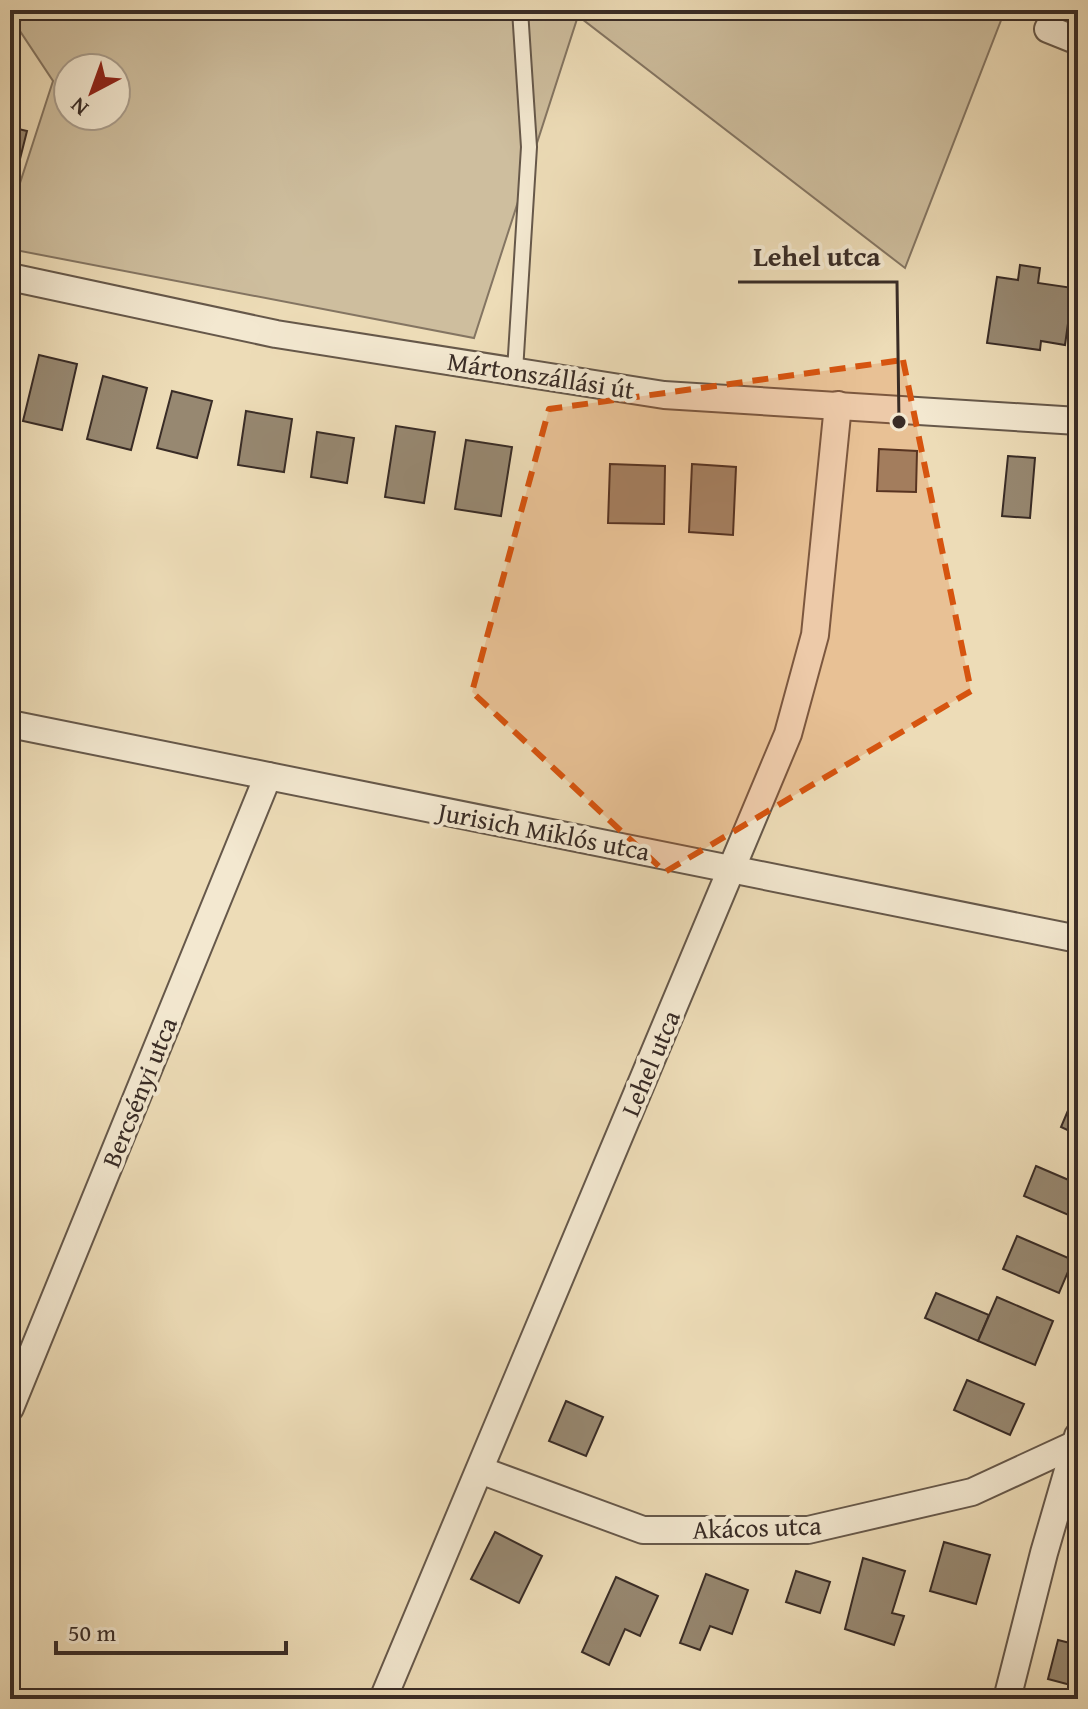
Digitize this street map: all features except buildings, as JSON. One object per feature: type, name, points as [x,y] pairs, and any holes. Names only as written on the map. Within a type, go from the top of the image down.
[{"type":"street","points":[[1048,29],[1078,41]]},
{"type":"street","name":"Mártonszállási út","points":[[13,285],[276,334],[664,395],[1078,421]]},
{"type":"street","name":"Lehel utca","points":[[383,1699],[788,734],[815,635],[838,405]]},
{"type":"street","name":"Jurisich Miklós utca","points":[[10,724],[1078,939]]},
{"type":"street","name":"Bercsényi utca","points":[[10,1408],[268,776]]},
{"type":"street","points":[[1007,1699],[1044,1553],[1077,1441]]},
{"type":"street","name":"Akácos utca","points":[[480,1470],[643,1530],[808,1530],[972,1492],[1077,1441]]},
{"type":"lane","points":[[515,371],[529,147],[520,10]]},
{"type":"highlighted area","points":[[903,360],[971,691],[665,872],[472,692],[549,409]]},
{"type":"shaded area","points":[[24,10],[1005,10],[905,268],[578,16],[474,338],[10,249],[10,214],[52,84],[52,132],[132,132],[132,52],[52,52],[52,79],[18,28]]},
{"type":"place","name":"Lehel utca","points":[[899,422]]}]
